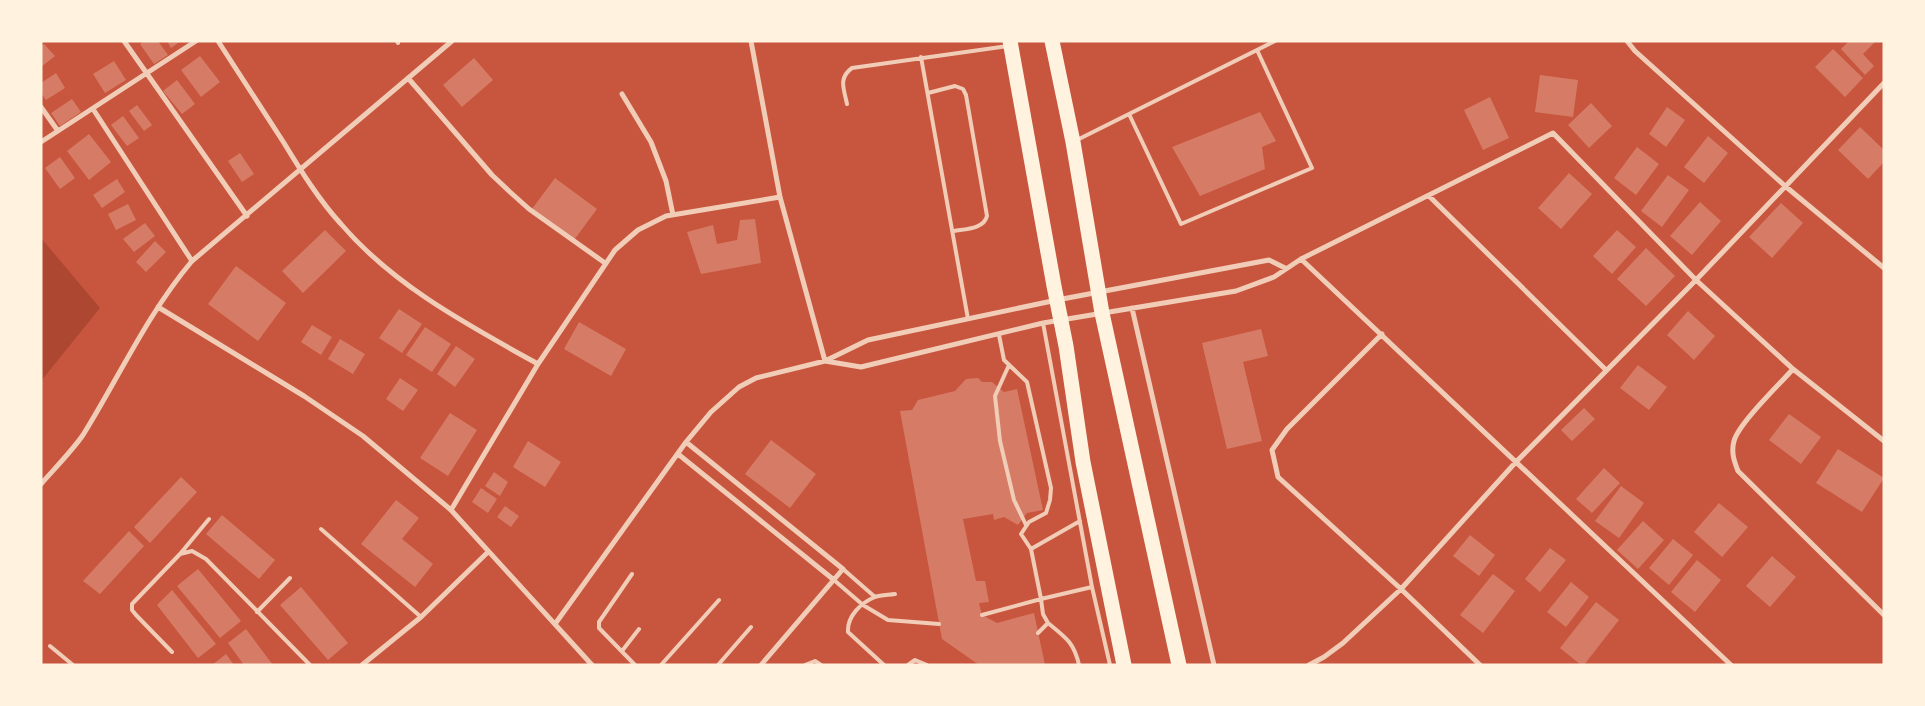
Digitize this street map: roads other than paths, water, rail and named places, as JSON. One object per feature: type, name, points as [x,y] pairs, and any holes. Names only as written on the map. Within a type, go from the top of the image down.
[{"type":"highway","points":[[1052,41],[1073,142],[1100,292],[1102,313],[1179,665]]},
{"type":"highway","points":[[1010,44],[1066,346],[1083,462],[1124,665]]},
{"type":"street","points":[[124,41],[247,216]]},
{"type":"street","points":[[41,142],[196,41]]},
{"type":"street","points":[[218,41],[300,170],[340,224],[376,259],[414,291],[538,364]]},
{"type":"street","points":[[41,484],[82,436],[173,283],[192,261],[452,41]]},
{"type":"street","points":[[750,41],[780,197],[825,361]]},
{"type":"street","points":[[1627,41],[1785,186],[1884,268]]},
{"type":"street","points":[[408,78],[492,175],[510,192],[529,209],[605,263]]},
{"type":"street","points":[[1309,665],[1324,657],[1343,642],[1401,589],[1515,463],[1696,280],[1884,83]]},
{"type":"street","points":[[622,94],[651,142],[666,181],[673,214]]},
{"type":"street","points":[[41,107],[58,131]]},
{"type":"street","points":[[93,109],[192,261]]},
{"type":"street","points":[[825,361],[861,367],[1043,323],[1236,291],[1274,277],[1301,259],[1554,133],[1696,280],[1793,369],[1884,441]]},
{"type":"street","points":[[1429,196],[1606,370]]},
{"type":"street","points":[[451,510],[538,364],[615,250],[638,230],[666,216],[780,197]]},
{"type":"street","points":[[1301,259],[1731,665]]},
{"type":"street","points":[[555,624],[686,442],[711,412],[739,387],[756,378],[825,361],[868,340],[1057,300],[1269,260],[1285,268]]},
{"type":"street","points":[[158,307],[304,396],[363,436],[451,510],[592,665]]},
{"type":"street","points":[[1132,308],[1214,665]]},
{"type":"street","points":[[1382,334],[1287,429],[1272,450],[1278,477],[1401,589],[1480,665]]},
{"type":"street","points":[[1793,369],[1742,425],[1734,441],[1732,455],[1738,471],[1884,615]]},
{"type":"street","points":[[686,442],[843,569],[760,665]]},
{"type":"street","points":[[678,454],[834,580]]},
{"type":"street","points":[[362,665],[421,617],[488,552]]},
{"type":"lane","points":[[1073,142],[1275,41]]},
{"type":"lane","points":[[847,104],[843,80],[845,73],[852,68],[1010,44]]},
{"type":"lane","points":[[1129,114],[1181,224],[1312,168],[1257,50]]},
{"type":"lane","points":[[921,57],[954,231],[968,319]]},
{"type":"lane","points":[[928,93],[955,86],[963,89],[966,95],[987,216],[986,221],[981,225],[954,231]]},
{"type":"lane","points":[[1043,323],[1092,587],[1110,665]]},
{"type":"lane","points":[[999,335],[1004,360],[1027,382],[1051,488],[1046,513],[1026,525],[1021,534],[1031,549],[1043,614],[1048,623],[1072,643],[1079,665]]},
{"type":"lane","points":[[1009,365],[995,396],[1000,441],[1014,500],[1026,525]]},
{"type":"lane","points":[[172,652],[136,616],[132,610],[132,604],[180,554],[209,519]]},
{"type":"lane","points":[[1031,549],[1080,521]]},
{"type":"lane","points":[[321,529],[421,617]]},
{"type":"lane","points":[[180,554],[192,551],[199,554],[310,665]]},
{"type":"lane","points":[[843,569],[875,597]]},
{"type":"lane","points":[[632,574],[600,622],[599,628],[635,665]]},
{"type":"lane","points":[[257,612],[290,578]]},
{"type":"lane","points":[[834,580],[863,605],[888,620],[939,624]]},
{"type":"lane","points":[[982,615],[1092,587]]},
{"type":"lane","points":[[884,665],[848,632],[847,623],[851,614],[875,597],[895,594]]},
{"type":"lane","points":[[661,665],[719,600]]},
{"type":"lane","points":[[1038,633],[1048,623]]},
{"type":"lane","points":[[718,665],[751,627]]},
{"type":"lane","points":[[622,651],[639,629]]},
{"type":"lane","points":[[50,646],[73,665]]},
{"type":"lane","points":[[805,665],[815,660],[821,665]]},
{"type":"lane","points":[[908,665],[915,660],[926,665]]}]
